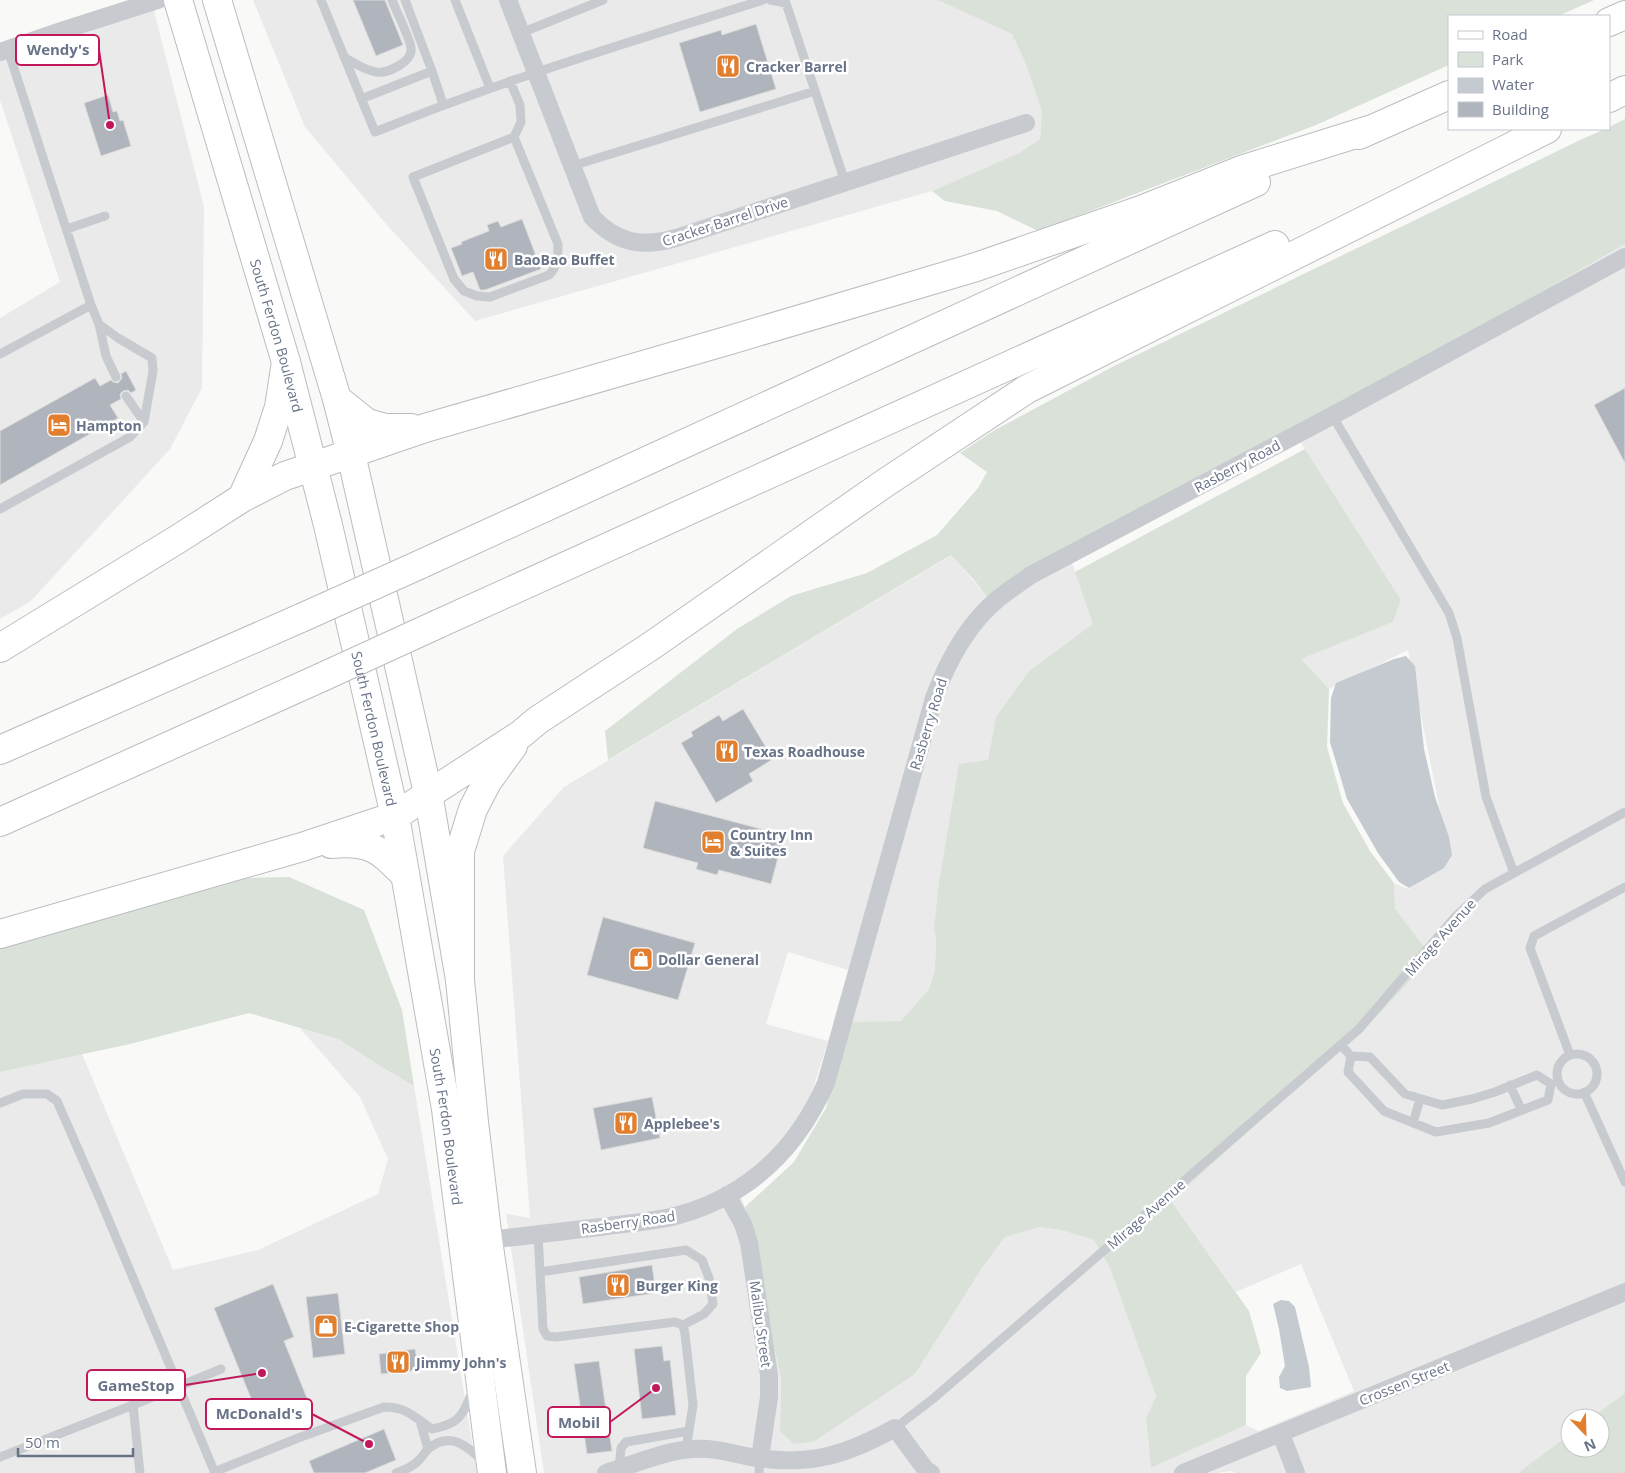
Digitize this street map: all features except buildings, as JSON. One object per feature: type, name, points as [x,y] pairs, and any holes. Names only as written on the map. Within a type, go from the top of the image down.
[{"type":"main road","name":"South Ferdon Boulevard","points":[[178,0],[286,362],[314,467],[395,816],[446,1109],[492,1471]]},
{"type":"main road","name":"South Ferdon Boulevard","points":[[217,0],[337,400],[428,793],[460,980],[488,1240],[522,1473]]},
{"type":"main road","points":[[1610,22],[1625,15]]},
{"type":"main road","points":[[1610,94],[1625,88]]},
{"type":"main road","points":[[1610,97],[1625,88]]},
{"type":"main road","points":[[0,750],[419,565],[1448,95]]},
{"type":"main road","points":[[0,648],[242,498],[285,476],[425,428],[976,267],[1142,210],[1244,169],[1375,128]]},
{"type":"main road","points":[[0,822],[1530,130]]},
{"type":"main road","points":[[0,934],[302,847],[395,816],[428,793],[520,736],[538,720],[651,646],[892,478],[1028,389],[1545,130]]},
{"type":"main road","points":[[242,498],[268,442],[279,408],[286,362]]},
{"type":"main road","points":[[337,400],[367,423],[385,428],[425,428]]},
{"type":"main road","points":[[460,980],[460,850],[473,809],[487,782],[520,736]]},
{"type":"main road","points":[[302,847],[348,843],[366,845],[383,853],[405,875]]},
{"type":"street","points":[[4,51],[74,26],[158,0]]},
{"type":"street","name":"Cracker Barrel Drive","points":[[508,0],[592,216],[616,237],[631,242],[646,244],[676,238],[1026,123]]},
{"type":"street","name":"Rasberry Road","points":[[488,1240],[658,1220],[700,1208],[743,1188],[786,1149],[809,1118],[826,1083],[934,698],[949,661],[971,628],[998,599],[1031,575],[1625,257]]},
{"type":"street","name":"Malibu Street","points":[[727,1195],[743,1224],[749,1243],[769,1375],[769,1397],[759,1466]]},
{"type":"street","name":"Crossen Street","points":[[1183,1473],[1625,1292]]},
{"type":"street","points":[[895,1428],[926,1470],[931,1473]]},
{"type":"street","name":"Mirage Avenue","points":[[612,1471],[686,1450],[707,1449],[759,1466],[826,1458],[851,1450],[895,1428]]},
{"type":"street","points":[[1281,1434],[1296,1473]]},
{"type":"lane","points":[[321,0],[375,132],[510,80],[763,0]]},
{"type":"lane","points":[[344,56],[360,67],[378,73],[404,64],[410,57],[411,48],[392,0]]},
{"type":"lane","points":[[405,0],[444,104]]},
{"type":"lane","points":[[455,0],[490,88]]},
{"type":"lane","points":[[521,33],[603,0]]},
{"type":"lane","points":[[770,0],[786,2],[845,182]]},
{"type":"lane","points":[[4,51],[99,324],[106,356],[116,377]]},
{"type":"lane","points":[[362,99],[432,70]]},
{"type":"lane","points":[[510,80],[520,105],[521,122],[514,136],[413,177],[454,279],[464,292],[477,296],[490,297],[549,275],[555,269],[558,259],[558,244],[514,136]]},
{"type":"lane","points":[[572,166],[815,91]]},
{"type":"lane","points":[[67,229],[105,216]]},
{"type":"lane","points":[[0,354],[91,305]]},
{"type":"lane","points":[[0,509],[130,437],[144,422],[153,371],[152,358],[118,338],[99,324]]},
{"type":"lane","points":[[126,396],[144,422]]},
{"type":"lane","points":[[1332,415],[1449,614],[1457,638],[1486,797],[1514,873]]},
{"type":"lane","name":"Mirage Avenue","points":[[895,1428],[941,1391],[1359,1029],[1456,916],[1485,889],[1625,812]]},
{"type":"lane","points":[[1570,1055],[1530,948],[1534,936],[1625,888]]},
{"type":"lane","points":[[1341,1045],[1351,1056],[1370,1057],[1405,1094],[1442,1105],[1472,1099],[1536,1075],[1555,1083],[1570,1093],[1584,1092],[1594,1084],[1597,1071],[1592,1060],[1584,1055],[1570,1055],[1559,1064],[1555,1083],[1548,1100],[1489,1123],[1436,1132],[1384,1111],[1348,1072],[1351,1056]]},
{"type":"lane","points":[[1510,1086],[1521,1109]]},
{"type":"lane","points":[[1584,1092],[1625,1182]]},
{"type":"lane","points":[[0,1103],[23,1094],[47,1094],[57,1101],[215,1472],[298,1438],[384,1407],[397,1407],[432,1429],[445,1426],[459,1419],[467,1406],[480,1373]]},
{"type":"lane","points":[[1412,1123],[1420,1098]]},
{"type":"lane","points":[[538,1234],[543,1329],[548,1336],[556,1337],[675,1322],[683,1326],[693,1405],[686,1450]]},
{"type":"lane","points":[[540,1272],[686,1250],[702,1260],[709,1278],[713,1304],[704,1314],[683,1326]]},
{"type":"lane","points":[[0,1457],[221,1369]]},
{"type":"lane","points":[[133,1405],[140,1473]]},
{"type":"lane","points":[[420,1421],[428,1449]]},
{"type":"lane","points":[[612,1471],[621,1448],[626,1442],[689,1431]]},
{"type":"lane","points":[[396,1473],[407,1469],[418,1461],[428,1449],[443,1442],[456,1440],[468,1447],[492,1471]]},
{"type":"shaded area","points":[[253,0],[940,1],[1012,34],[1025,62],[1042,111],[1040,139],[1019,153],[932,191],[475,321],[387,225],[305,127]]},
{"type":"shaded area","points":[[153,7],[204,207],[202,388],[170,449],[31,601],[0,619],[0,318],[60,282],[0,100],[0,57]]},
{"type":"shaded area","points":[[1625,244],[1625,1393],[1605,1408],[1560,1408],[1560,1442],[1518,1473],[1235,1473],[1231,1471],[1218,1473],[544,1473],[506,1214],[530,1218],[503,856],[564,787],[952,555],[990,601],[1070,557],[1094,624],[1029,671],[996,717],[988,760],[934,929],[936,939],[935,970],[929,989],[902,1021],[833,1023],[848,970],[788,952],[766,1024],[828,1041],[807,1108],[741,1196],[758,1246],[766,1310],[781,1379],[780,1431],[815,1441],[915,1374],[982,1268],[1006,1236],[1039,1227],[1061,1230],[1094,1240],[1110,1268],[1156,1396],[1146,1418],[1151,1468],[1246,1425],[1259,1431],[1354,1391],[1301,1264],[1236,1292],[1171,1201],[1378,1015],[1431,956],[1395,908],[1394,883],[1409,889],[1438,863],[1447,846],[1408,650],[1329,689],[1300,659],[1393,622],[1401,600],[1299,440],[1288,438]]},
{"type":"shaded area","points":[[300,1028],[338,1039],[414,1086],[477,1473],[0,1473],[0,1072],[82,1054],[173,1270],[258,1250],[378,1194],[388,1159],[360,1097]]},
{"type":"green space","points":[[933,0],[1594,0],[1560,15],[1448,15],[1448,65],[1316,125],[1038,231],[997,211],[945,201],[932,191],[1019,153],[1040,139],[1042,111],[1025,62],[1012,34],[940,1]]},
{"type":"green space","points":[[1625,119],[1625,244],[1288,438],[990,601],[951,555],[608,760],[605,731],[737,629],[791,596],[867,573],[937,535],[978,488],[987,472],[960,453],[995,430],[1114,366],[1578,141],[1603,130],[1610,130],[1610,126]]},
{"type":"green space","points":[[1305,449],[1401,600],[1393,622],[1301,659],[1329,689],[1327,747],[1343,803],[1370,851],[1394,883],[1395,908],[1431,956],[1378,1015],[1171,1201],[1249,1311],[1261,1353],[1246,1376],[1246,1425],[1151,1468],[1146,1418],[1156,1396],[1110,1268],[1094,1240],[1061,1230],[1039,1227],[1005,1237],[982,1268],[915,1374],[815,1441],[794,1444],[780,1431],[781,1379],[766,1310],[758,1246],[745,1207],[794,1162],[826,1108],[849,1022],[901,1021],[929,989],[935,970],[936,939],[934,929],[939,883],[959,764],[988,760],[996,717],[1029,671],[1093,624],[1075,572]]},
{"type":"green space","points":[[289,877],[364,910],[402,1010],[414,1086],[338,1039],[249,1013],[130,1044],[0,1072],[0,947],[242,878]]},
{"type":"green space","points":[[1625,1393],[1625,1473],[1518,1473],[1560,1442],[1560,1458],[1610,1458],[1610,1408],[1605,1408]]},
{"type":"water","points":[[1406,656],[1415,666],[1424,749],[1435,797],[1449,837],[1452,855],[1444,868],[1409,888],[1399,882],[1378,853],[1347,799],[1330,742],[1331,698],[1336,683],[1394,659]]},
{"type":"water","points":[[1281,1300],[1289,1301],[1295,1307],[1309,1367],[1311,1387],[1287,1391],[1280,1388],[1279,1377],[1285,1366],[1273,1304]]},
{"type":"place","name":"Cracker Barrel","points":[[728,66]]},
{"type":"place","name":"Wendy's","points":[[110,125]]},
{"type":"place","name":"BaoBao Buffet","points":[[496,259]]},
{"type":"place","name":"Hampton","points":[[59,425]]},
{"type":"place","name":"Texas Roadhouse","points":[[727,751]]},
{"type":"place","name":"Country Inn & Suites","points":[[713,842]]},
{"type":"place","name":"Dollar General","points":[[641,959]]},
{"type":"place","name":"Applebee's","points":[[626,1123]]},
{"type":"place","name":"Burger King","points":[[618,1285]]},
{"type":"place","name":"E-Cigarette Shop","points":[[326,1326]]},
{"type":"place","name":"Jimmy John's","points":[[398,1362]]},
{"type":"place","name":"GameStop","points":[[262,1373]]},
{"type":"place","name":"Mobil","points":[[656,1388]]},
{"type":"place","name":"McDonald's","points":[[369,1444]]}]
